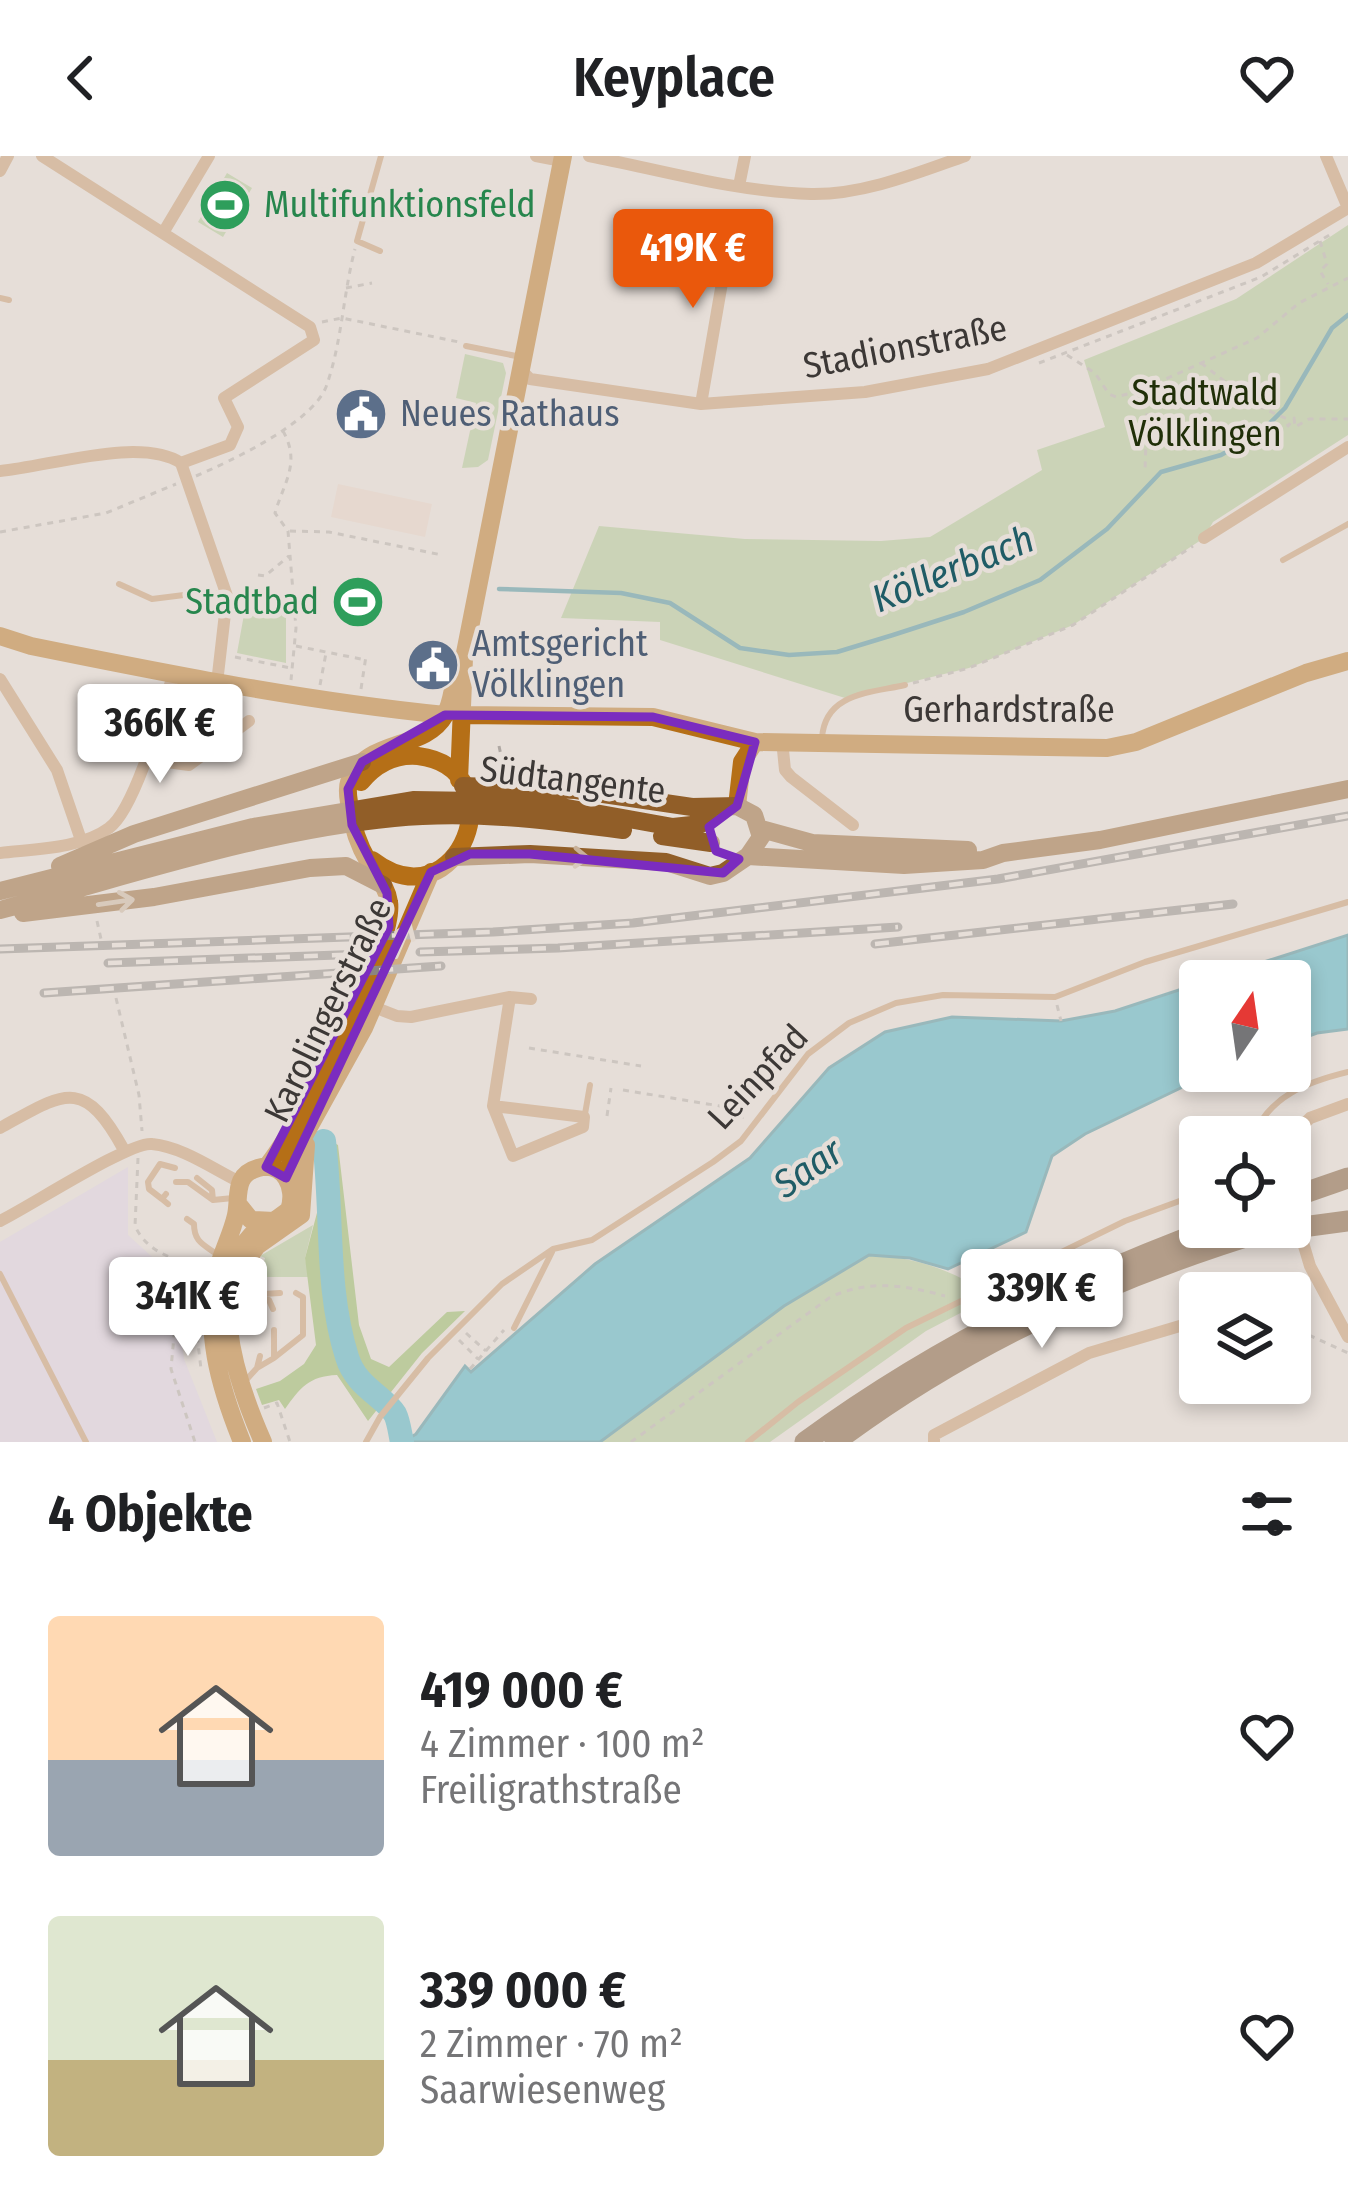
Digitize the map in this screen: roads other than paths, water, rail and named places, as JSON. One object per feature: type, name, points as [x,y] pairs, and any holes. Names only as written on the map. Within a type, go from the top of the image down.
[{"type":"highway","points":[[1311,1200],[1348,1178]]},
{"type":"highway","points":[[1311,1202],[1348,1190]]},
{"type":"highway","points":[[1311,1205],[1348,1208]]},
{"type":"highway","points":[[1311,1207],[1348,1221]]},
{"type":"highway","points":[[805,1442],[977,1330],[1104,1269],[1179,1241]]},
{"type":"highway","points":[[840,1439],[983,1347],[1111,1284],[1215,1248]]},
{"type":"main road","points":[[454,857],[468,836],[471,820],[461,783],[455,722],[464,658],[563,159]]},
{"type":"main road","name":"Gerhardstraße","points":[[0,635],[31,646],[217,683],[455,722],[653,717],[755,742],[1107,748],[1136,742],[1306,673],[1348,661]]},
{"type":"main road","name":"Karolingerstraße","points":[[266,1167],[330,1056],[381,945],[390,914],[383,885],[360,846],[348,789],[380,739],[382,728],[371,714],[355,706]]},
{"type":"main road","points":[[1,901],[134,834],[362,762],[381,749],[455,722]]},
{"type":"main road","points":[[755,742],[742,762],[724,811],[708,833],[723,856],[904,865],[983,860],[1003,853]]},
{"type":"main road","points":[[351,815],[362,782],[388,760],[409,756],[430,759],[461,783],[576,790],[754,814],[761,829],[757,847],[723,873],[710,876],[666,862],[530,854],[454,857]]},
{"type":"main road","points":[[761,829],[812,843],[1003,853],[1100,840],[1348,790]]},
{"type":"main road","name":"Südtangente","points":[[1,901],[413,800],[488,807],[568,806],[673,827],[701,824],[724,811]]},
{"type":"main road","name":"Südtangente","points":[[488,807],[711,843]]},
{"type":"main road","name":"Karolingerstraße","points":[[360,846],[387,870],[406,875],[431,872],[454,857]]},
{"type":"main road","points":[[1,901],[154,897],[310,868],[346,866],[383,885]]},
{"type":"main road","name":"Karolingerstraße","points":[[286,1178],[304,1135],[374,1007],[431,872]]},
{"type":"main road","points":[[232,1286],[252,1252],[301,1215],[304,1135]]},
{"type":"main road","points":[[242,1442],[219,1380],[212,1344],[213,1262],[251,1171],[266,1167],[286,1178],[291,1205],[283,1217],[265,1223],[242,1244],[232,1286],[229,1339],[235,1373],[256,1410],[263,1442]]},
{"type":"main road","points":[[238,1195],[247,1217],[265,1223]]},
{"type":"street","points":[[0,171],[8,156]]},
{"type":"street","points":[[0,471],[134,451],[174,459],[230,445],[238,428],[224,398],[312,334],[42,156]]},
{"type":"street","points":[[163,233],[209,156]]},
{"type":"street","points":[[536,156],[563,159]]},
{"type":"street","points":[[589,156],[739,185],[814,194],[895,181],[965,156]]},
{"type":"street","points":[[739,185],[745,156]]},
{"type":"street","points":[[1325,156],[1348,208]]},
{"type":"street","name":"Stadionstraße","points":[[522,358],[530,380],[701,404],[865,392],[988,369],[1256,263],[1348,208]]},
{"type":"street","points":[[701,404],[732,225]]},
{"type":"street","points":[[1204,538],[1348,447]]},
{"type":"street","points":[[174,459],[189,479],[227,596],[217,683]]},
{"type":"street","points":[[0,853],[81,840],[105,832],[119,819],[173,674]]},
{"type":"street","points":[[0,679],[56,770],[81,840]]},
{"type":"street","points":[[145,759],[189,765],[248,722]]},
{"type":"street","points":[[782,740],[785,770],[853,825]]},
{"type":"street","points":[[374,1007],[411,1017],[510,997],[531,999]]},
{"type":"street","points":[[493,1106],[584,1118],[583,1127],[513,1156],[493,1106],[510,997]]},
{"type":"street","points":[[0,1128],[51,1100],[78,1097],[100,1111],[124,1150]]},
{"type":"street","points":[[1311,1118],[1348,1104]]},
{"type":"street","points":[[0,1221],[142,1143],[164,1146],[238,1195]]},
{"type":"street","points":[[1308,1248],[1310,1266],[1324,1298],[1347,1334]]},
{"type":"street","points":[[933,1440],[1089,1353],[1179,1326]]},
{"type":"lane","points":[[380,251],[357,241],[381,156]]},
{"type":"lane","points":[[466,346],[522,358]]},
{"type":"lane","points":[[1283,560],[1348,524]]},
{"type":"lane","points":[[119,584],[152,598],[208,592],[227,596]]},
{"type":"lane","points":[[822,742],[830,710],[845,698],[905,685]]},
{"type":"lane","name":"Leinpfad","points":[[366,1442],[401,1390],[502,1284],[553,1249],[592,1240],[740,1141],[808,1054],[849,1023],[896,1003],[943,995],[1055,997],[1145,962],[1348,902]]},
{"type":"lane","points":[[1263,1116],[1274,1103],[1324,1078],[1348,1072]]},
{"type":"lane","points":[[584,1118],[590,1084]]},
{"type":"lane","points":[[165,1199],[149,1189],[148,1182],[160,1164],[176,1168]]},
{"type":"lane","points":[[197,1178],[212,1190],[213,1200]]},
{"type":"lane","points":[[176,1182],[188,1182],[213,1200],[238,1195]]},
{"type":"lane","points":[[748,1442],[906,1328],[1125,1221],[1179,1201]]},
{"type":"lane","points":[[187,1219],[213,1262]]},
{"type":"lane","points":[[514,1328],[553,1249]]},
{"type":"lane","points":[[0,1274],[86,1442]]},
{"type":"lane","points":[[232,1286],[259,1294],[273,1309]]},
{"type":"lane","points":[[259,1294],[280,1293]]},
{"type":"lane","points":[[256,1410],[245,1384],[257,1368],[302,1335],[303,1297],[296,1293]]},
{"type":"lane","points":[[259,1294],[260,1309]]},
{"type":"lane","points":[[274,1330],[274,1358]]},
{"type":"lane","points":[[257,1368],[260,1356]]},
{"type":"water","points":[[1348,935],[1348,1029],[1311,1035],[1311,960],[1270,960]]},
{"type":"water","name":"Saar","points":[[1179,990],[1179,1089],[1085,1134],[1052,1156],[1026,1232],[948,1269],[910,1258],[869,1255],[784,1306],[600,1442],[395,1442],[399,1432],[416,1434],[465,1366],[471,1372],[595,1264],[750,1158],[829,1068],[885,1032],[952,1017],[1061,1021],[1115,1011]]},
{"type":"waterway","name":"Köllerbach","points":[[499,589],[621,593],[670,603],[740,648],[789,655],[837,652],[893,635],[1040,580],[1107,529],[1161,472],[1221,455],[1260,433],[1285,408],[1332,328],[1348,315]]},
{"type":"waterway","name":"Köllerbach","points":[[324,1141],[340,1331],[351,1367],[395,1414],[402,1442]]},
{"type":"railway","points":[[0,949],[633,923],[998,879],[1348,816]]},
{"type":"railway","points":[[875,944],[1233,904]]},
{"type":"railway","points":[[420,952],[898,927]]},
{"type":"railway","points":[[108,963],[366,954]]},
{"type":"railway","points":[[44,993],[441,966]]},
{"type":"place","name":"Multifunktionsfeld","points":[[225,205]]},
{"type":"place","name":"Neues Rathaus","points":[[361,414]]},
{"type":"place","name":"Stadtbad","points":[[358,602]]},
{"type":"place","name":"Amtsgericht Völklingen","points":[[433,665]]},
{"type":"park label","name":"Stadtwald Völklingen","points":[[1205,414]]}]
